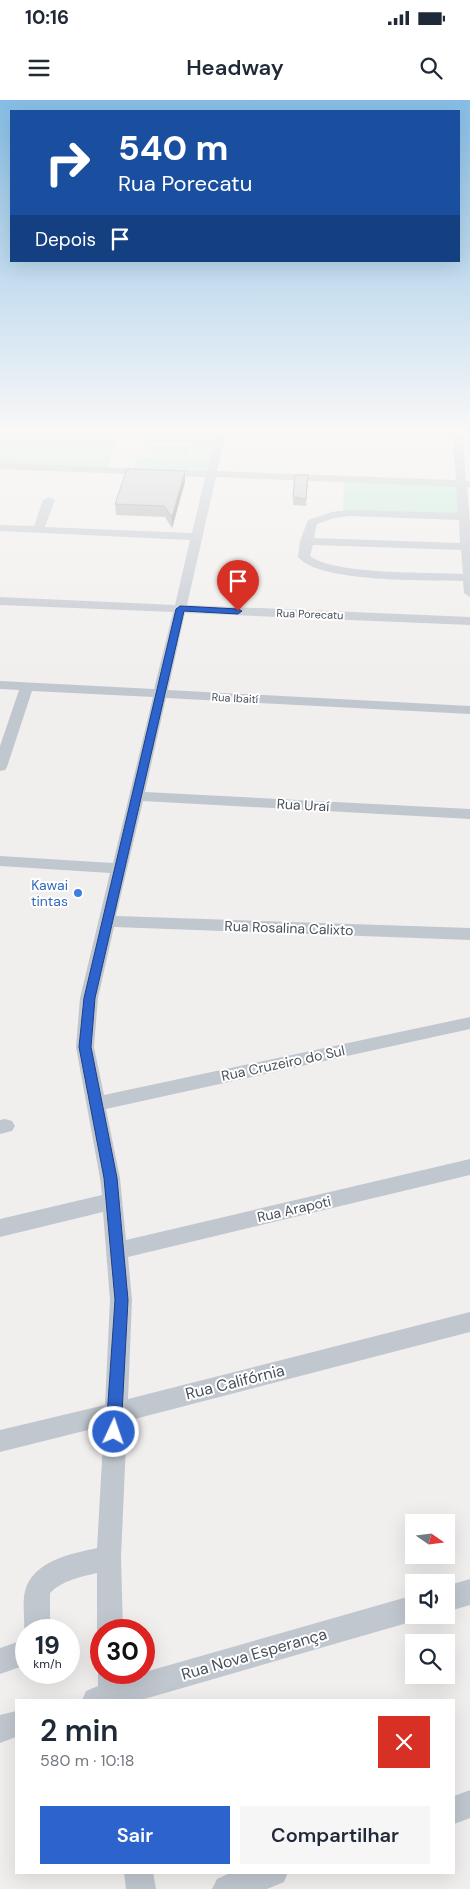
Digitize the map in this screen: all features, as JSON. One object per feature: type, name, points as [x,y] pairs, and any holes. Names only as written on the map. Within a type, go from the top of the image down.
[{"type":"street","points":[[38,530],[44,512]]},
{"type":"street","points":[[110,1619],[109,1557],[122,1300],[110,1178],[85,1047],[89,998],[203,512]]},
{"type":"street","points":[[464,512],[470,593]]},
{"type":"street","points":[[464,517],[349,513],[332,515],[312,522],[306,541],[304,557],[313,564],[340,572],[469,578]]},
{"type":"street","points":[[0,528],[197,537]]},
{"type":"street","points":[[306,541],[468,546]]},
{"type":"street","name":"Rua Porecatu","points":[[0,601],[470,621]]},
{"type":"street","name":"Rua Ibaití","points":[[0,685],[470,710]]},
{"type":"street","points":[[0,767],[27,686]]},
{"type":"street","name":"Rua Uraí","points":[[136,796],[470,814]]},
{"type":"street","points":[[0,862],[120,868]]},
{"type":"street","name":"Rua Rosalina Calixto","points":[[107,921],[470,934]]},
{"type":"street","name":"Rua Cruzeiro do Sul","points":[[96,1104],[470,1023]]},
{"type":"street","name":"Rua Arapoti","points":[[117,1251],[470,1168]]},
{"type":"street","points":[[0,1228],[112,1200]]},
{"type":"street","name":"Rua Califórnia","points":[[0,1441],[115,1414],[470,1322]]},
{"type":"street","points":[[37,1619],[38,1591],[43,1580],[52,1574],[109,1557]]},
{"type":"street","points":[[455,1596],[470,1592]]},
{"type":"street","name":"Rua Nova Esperança","points":[[107,1692],[405,1610]]},
{"type":"street","points":[[0,1661],[15,1656]]},
{"type":"street","points":[[0,1729],[15,1724]]},
{"type":"street","points":[[455,1810],[470,1804]]},
{"type":"street","points":[[138,1874],[141,1889]]},
{"type":"street","points":[[227,1889],[268,1874]]},
{"type":"green space","points":[[392,512],[460,512],[461,516]]},
{"type":"place","name":"Kawai tintas","points":[[78,893]]},
{"type":"route","points":[[114,1432],[122,1300],[110,1178],[85,1047],[89,998],[180,609],[238,611]]}]
